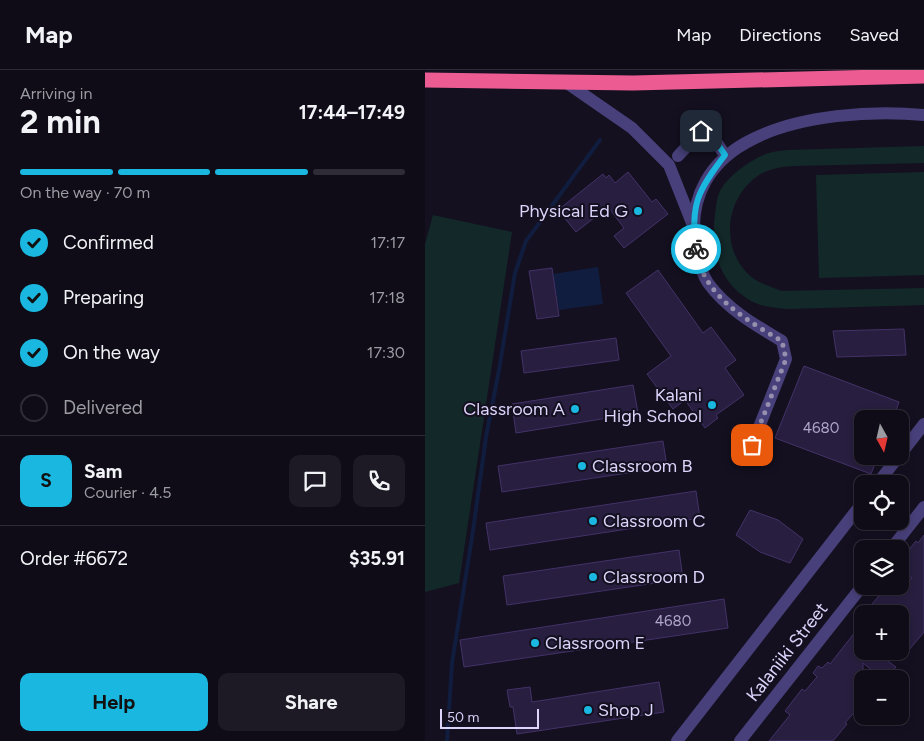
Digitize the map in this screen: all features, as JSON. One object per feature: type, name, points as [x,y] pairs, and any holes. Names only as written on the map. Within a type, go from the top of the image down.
[{"type":"highway","points":[[425,80],[633,84],[924,76]]},
{"type":"street","points":[[567,83],[632,128],[669,165],[693,226],[697,255],[707,281],[721,298],[745,319],[782,341],[786,359],[752,445]]},
{"type":"street","points":[[693,226],[696,203],[709,176],[725,155],[753,138],[794,124],[850,114],[924,115]]},
{"type":"street","points":[[678,156],[701,131],[710,133],[725,155]]},
{"type":"street","points":[[909,443],[924,424]]},
{"type":"street","points":[[884,475],[892,465]]},
{"type":"street","points":[[898,540],[924,507]]},
{"type":"street","points":[[677,741],[854,514]]},
{"type":"street","name":"Kalaniiki Street","points":[[740,741],[855,595]]},
{"type":"green space","points":[[924,146],[924,163],[792,166],[763,173],[748,184],[739,196],[734,208],[730,235],[738,262],[747,273],[759,282],[781,291],[924,288],[924,305],[774,308],[760,305],[740,294],[724,275],[719,264],[714,240],[717,201],[725,183],[745,165],[769,153],[788,150]]},
{"type":"green space","points":[[924,172],[924,275],[819,278],[816,175]]},
{"type":"green space","points":[[433,215],[512,232],[459,583],[425,592],[425,244]]},
{"type":"water","points":[[598,267],[603,304],[559,310],[553,274]]},
{"type":"building","name":"Physical Ed G","points":[[628,172],[652,202],[656,199],[668,214],[624,248],[614,236],[624,228],[608,207],[576,232],[558,210],[603,174],[606,178],[609,175],[615,183]]},
{"type":"building","points":[[552,268],[559,316],[537,319],[529,271]]},
{"type":"building","points":[[658,270],[703,333],[711,327],[736,360],[725,368],[744,395],[716,415],[718,418],[705,428],[685,400],[673,409],[647,374],[671,356],[626,293]]},
{"type":"building","points":[[904,329],[906,355],[837,357],[833,331]]},
{"type":"building","points":[[616,338],[619,360],[524,373],[521,351]]},
{"type":"building","points":[[804,366],[899,402],[896,410],[854,410],[854,465],[874,465],[871,474],[775,438]]},
{"type":"building","name":"Classroom A","points":[[633,385],[638,413],[516,433],[512,404]]},
{"type":"building","name":"Classroom B","points":[[663,441],[667,467],[502,492],[498,466]]},
{"type":"building","name":"Classroom C","points":[[696,491],[700,518],[490,550],[486,523]]},
{"type":"building","points":[[750,510],[778,520],[803,539],[790,563],[760,552],[736,535]]},
{"type":"building","points":[[924,535],[924,632],[909,650],[909,605],[871,605],[880,595],[909,595],[909,581],[912,578],[909,576],[909,550],[916,541],[918,543]]},
{"type":"building","name":"Classroom D","points":[[679,550],[683,579],[507,605],[503,576]]},
{"type":"building","points":[[724,599],[728,628],[464,667],[460,640]]},
{"type":"building","points":[[854,633],[854,660],[886,660],[896,667],[894,670],[872,670],[863,663],[863,670],[854,670],[854,712],[833,741],[769,741],[790,715],[785,711],[802,689],[805,691],[817,677],[813,673],[818,666],[822,668],[828,662],[830,664]]},
{"type":"building","name":"Shop J","points":[[659,682],[664,712],[517,734],[513,707],[510,707],[507,690],[530,687],[532,702]]},
{"type":"waterway","points":[[447,741],[452,663],[486,437],[515,273],[526,241],[600,140]]},
{"type":"way so far","points":[[696,249],[707,281],[721,298],[745,319],[782,341],[786,359],[752,445]]},
{"type":"place","name":"Physical Ed G","points":[[638,211]]},
{"type":"place","name":"Kalani High School","points":[[712,405]]},
{"type":"place","name":"Classroom A","points":[[575,409]]},
{"type":"place","name":"Classroom B","points":[[582,466]]},
{"type":"place","name":"Classroom C","points":[[593,521]]},
{"type":"place","name":"Classroom D","points":[[593,577]]},
{"type":"place","name":"Classroom E","points":[[535,643]]},
{"type":"place","name":"Shop J","points":[[588,710]]},
{"type":"route","points":[[696,249],[693,226],[696,203],[709,176],[725,155],[710,133],[701,131]]}]
